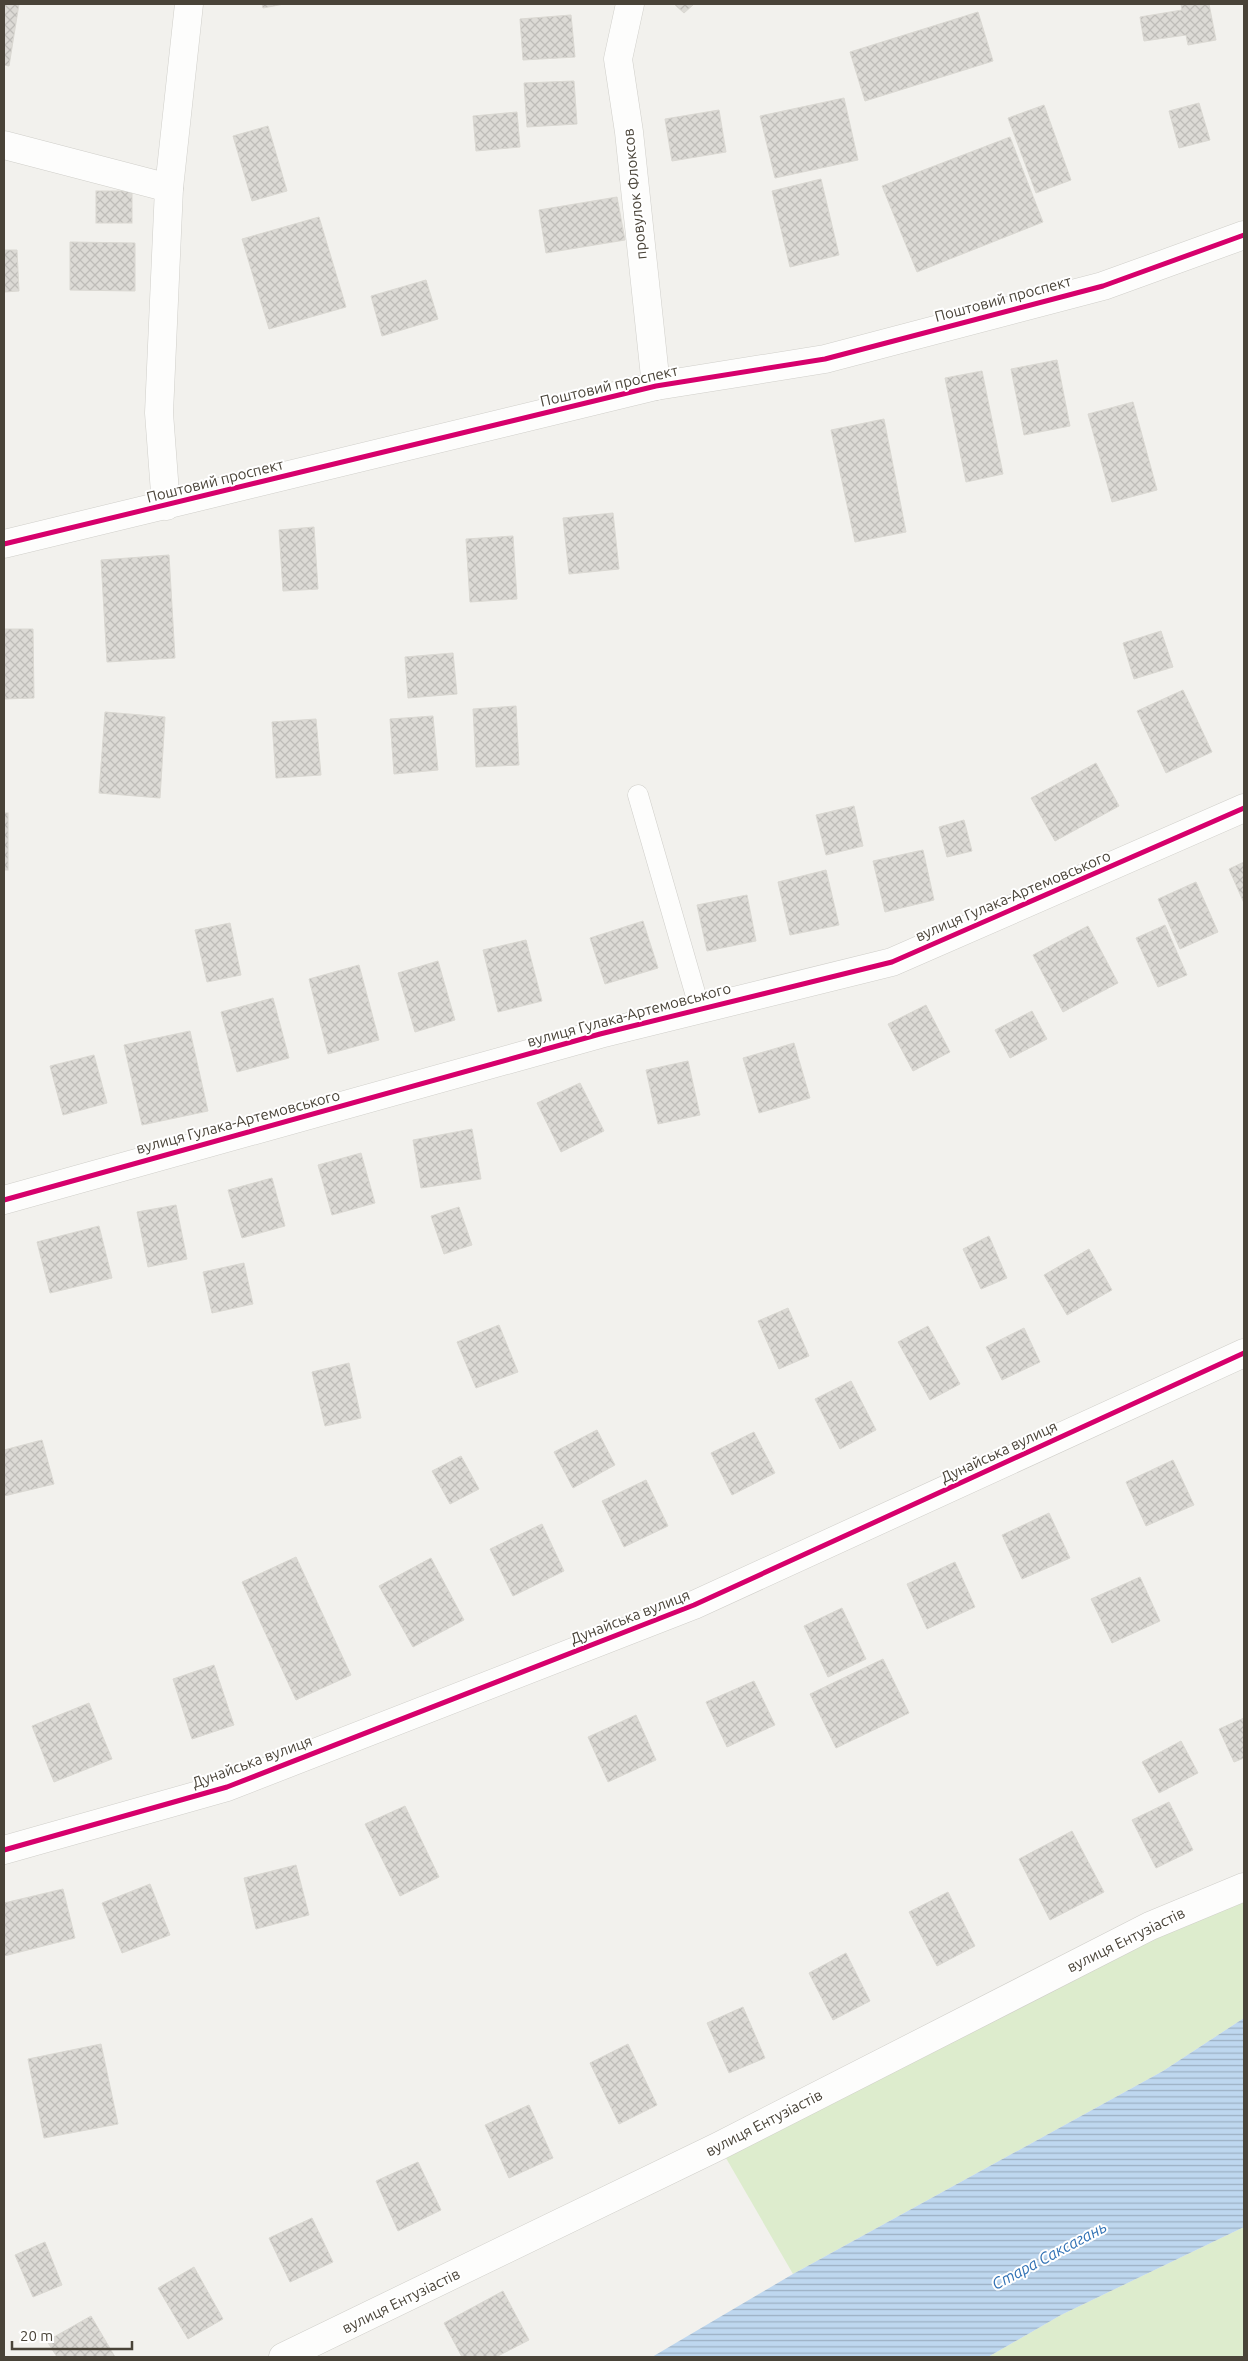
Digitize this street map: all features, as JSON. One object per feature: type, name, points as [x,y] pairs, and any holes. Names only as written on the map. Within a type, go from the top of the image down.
[{"type":"street","points":[[166,506],[159,413],[169,188],[189,4]]},
{"type":"street","name":"провулок Флоксов","points":[[630,4],[618,59],[656,386]]},
{"type":"street","points":[[4,145],[169,188]]},
{"type":"street","name":"Поштовий проспект","points":[[4,544],[656,386],[825,359],[1103,286],[1244,235]]},
{"type":"street","name":"вулиця Гулака-Артемовського","points":[[4,1200],[600,1034],[892,962],[1244,808]]},
{"type":"street","name":"Дунайська вулиця","points":[[4,1850],[227,1787],[694,1605],[1244,1353]]},
{"type":"street","name":"вулиця Ентузіастів","points":[[283,2357],[719,2146],[1150,1926],[1244,1887]]},
{"type":"lane","points":[[638,795],[700,1010]]},
{"type":"green space","points":[[1244,1887],[1244,2018],[1163,2071],[793,2274],[719,2146]]},
{"type":"green space","points":[[1244,2227],[1244,2357],[988,2357],[1061,2315]]},
{"type":"water","name":"Стара Саксагань","points":[[1244,2018],[1244,2227],[1061,2315],[988,2357],[652,2357],[793,2274],[1163,2071]]},
{"type":"building","points":[[4,4],[19,4],[9,66],[4,65]]},
{"type":"building","points":[[262,4],[284,4],[263,8]]},
{"type":"building","points":[[674,4],[694,4],[684,13]]},
{"type":"building","points":[[1181,4],[1209,4],[1216,40],[1188,45],[1186,35],[1144,41],[1140,17],[1182,10]]},
{"type":"building","points":[[978,12],[993,61],[865,101],[850,52]]},
{"type":"building","points":[[571,15],[575,57],[523,60],[520,19]]},
{"type":"building","points":[[574,81],[577,124],[527,127],[524,83]]},
{"type":"building","points":[[844,98],[858,160],[775,178],[760,116]]},
{"type":"building","points":[[1199,103],[1210,140],[1179,148],[1169,111]]},
{"type":"building","points":[[1044,105],[1071,180],[1036,193],[1008,118]]},
{"type":"building","points":[[719,110],[726,152],[672,161],[665,119]]},
{"type":"building","points":[[517,112],[520,147],[476,151],[473,116]]},
{"type":"building","points":[[268,126],[287,191],[252,201],[233,136]]},
{"type":"building","points":[[1010,137],[1043,222],[917,272],[882,186]]},
{"type":"building","points":[[821,179],[839,255],[790,267],[772,191]]},
{"type":"building","points":[[96,191],[132,191],[132,223],[96,223]]},
{"type":"building","points":[[617,197],[625,240],[546,253],[539,210]]},
{"type":"building","points":[[319,217],[346,307],[269,329],[242,239]]},
{"type":"building","points":[[70,242],[135,243],[135,291],[70,290]]},
{"type":"building","points":[[4,250],[17,250],[19,291],[4,292]]},
{"type":"building","points":[[426,280],[438,319],[382,336],[371,296]]},
{"type":"building","points":[[1057,360],[1070,426],[1024,435],[1011,369]]},
{"type":"building","points":[[982,371],[1003,474],[966,482],[945,378]]},
{"type":"building","points":[[1133,402],[1157,490],[1112,502],[1088,414]]},
{"type":"building","points":[[884,419],[906,532],[855,542],[831,430]]},
{"type":"building","points":[[613,513],[619,569],[569,574],[563,518]]},
{"type":"building","points":[[314,527],[318,589],[283,591],[279,530]]},
{"type":"building","points":[[513,536],[517,599],[470,602],[466,539]]},
{"type":"building","points":[[169,555],[175,658],[107,662],[101,560]]},
{"type":"building","points":[[4,629],[33,629],[34,698],[4,699]]},
{"type":"building","points":[[1161,631],[1173,667],[1134,679],[1123,643]]},
{"type":"building","points":[[453,653],[457,694],[408,698],[405,657]]},
{"type":"building","points":[[1183,690],[1212,752],[1166,773],[1137,711]]},
{"type":"building","points":[[516,706],[519,765],[476,767],[473,709]]},
{"type":"building","points":[[105,712],[165,717],[160,798],[99,793]]},
{"type":"building","points":[[433,716],[438,770],[394,774],[390,719]]},
{"type":"building","points":[[316,719],[321,775],[276,778],[272,722]]},
{"type":"building","points":[[1096,763],[1119,806],[1055,841],[1031,798]]},
{"type":"building","points":[[854,806],[863,846],[826,855],[816,815]]},
{"type":"building","points":[[4,813],[8,813],[8,870],[4,870]]},
{"type":"building","points":[[964,820],[972,851],[947,857],[939,827]]},
{"type":"building","points":[[923,850],[934,900],[885,912],[873,861]]},
{"type":"building","points":[[1244,862],[1244,903],[1229,869]]},
{"type":"building","points":[[826,870],[839,925],[790,935],[778,882]]},
{"type":"building","points":[[1196,882],[1218,932],[1180,949],[1158,899]]},
{"type":"building","points":[[747,895],[756,941],[707,951],[697,905]]},
{"type":"building","points":[[643,921],[658,968],[605,984],[590,938]]},
{"type":"building","points":[[230,923],[241,975],[207,982],[195,930]]},
{"type":"building","points":[[1165,925],[1187,975],[1158,987],[1136,938]]},
{"type":"building","points":[[1088,926],[1118,983],[1063,1012],[1033,955]]},
{"type":"building","points":[[526,940],[542,1001],[498,1012],[483,950]]},
{"type":"building","points":[[438,961],[455,1020],[415,1032],[398,973]]},
{"type":"building","points":[[359,965],[379,1040],[328,1054],[309,979]]},
{"type":"building","points":[[273,998],[289,1058],[237,1072],[221,1012]]},
{"type":"building","points":[[926,1005],[950,1052],[913,1071],[888,1024]]},
{"type":"building","points":[[1032,1011],[1047,1039],[1010,1058],[995,1030]]},
{"type":"building","points":[[190,1031],[208,1111],[142,1125],[124,1045]]},
{"type":"building","points":[[794,1043],[810,1098],[759,1113],[743,1058]]},
{"type":"building","points":[[94,1055],[107,1103],[63,1115],[50,1066]]},
{"type":"building","points":[[688,1061],[700,1115],[658,1124],[646,1070]]},
{"type":"building","points":[[580,1083],[604,1131],[561,1152],[537,1103]]},
{"type":"building","points":[[472,1129],[481,1179],[421,1188],[413,1140]]},
{"type":"building","points":[[361,1153],[375,1203],[332,1215],[318,1165]]},
{"type":"building","points":[[272,1178],[285,1226],[242,1238],[228,1190]]},
{"type":"building","points":[[176,1205],[187,1259],[148,1267],[137,1212]]},
{"type":"building","points":[[459,1207],[472,1245],[444,1254],[431,1216]]},
{"type":"building","points":[[99,1226],[112,1278],[50,1293],[37,1242]]},
{"type":"building","points":[[989,1236],[1007,1278],[981,1289],[963,1249]]},
{"type":"building","points":[[1089,1249],[1112,1290],[1067,1315],[1044,1275]]},
{"type":"building","points":[[244,1263],[253,1304],[212,1313],[203,1272]]},
{"type":"building","points":[[788,1308],[809,1356],[779,1369],[758,1321]]},
{"type":"building","points":[[499,1325],[518,1372],[476,1388],[457,1342]]},
{"type":"building","points":[[928,1326],[960,1384],[930,1400],[898,1342]]},
{"type":"building","points":[[1024,1328],[1040,1362],[1002,1380],[986,1347]]},
{"type":"building","points":[[349,1363],[361,1418],[325,1426],[312,1372]]},
{"type":"building","points":[[851,1381],[876,1430],[840,1449],[815,1399]]},
{"type":"building","points":[[597,1430],[615,1465],[573,1488],[554,1452]]},
{"type":"building","points":[[754,1432],[775,1473],[732,1495],[711,1453]]},
{"type":"building","points":[[42,1440],[54,1484],[4,1496],[4,1450]]},
{"type":"building","points":[[461,1456],[479,1489],[450,1504],[432,1471]]},
{"type":"building","points":[[1173,1460],[1194,1505],[1146,1526],[1126,1482]]},
{"type":"building","points":[[646,1480],[668,1526],[624,1547],[602,1501]]},
{"type":"building","points":[[1049,1513],[1070,1558],[1022,1579],[1002,1535]]},
{"type":"building","points":[[542,1524],[564,1571],[513,1596],[490,1549]]},
{"type":"building","points":[[296,1557],[351,1675],[296,1700],[242,1582]]},
{"type":"building","points":[[431,1558],[464,1620],[413,1647],[379,1586]]},
{"type":"building","points":[[955,1562],[975,1607],[927,1629],[907,1584]]},
{"type":"building","points":[[1140,1577],[1160,1621],[1112,1643],[1091,1599]]},
{"type":"building","points":[[842,1608],[866,1659],[828,1677],[804,1626]]},
{"type":"building","points":[[883,1659],[909,1713],[836,1748],[810,1694]]},
{"type":"building","points":[[214,1665],[234,1725],[192,1739],[173,1679]]},
{"type":"building","points":[[754,1681],[775,1725],[727,1747],[706,1702]]},
{"type":"building","points":[[89,1703],[112,1759],[54,1782],[32,1726]]},
{"type":"building","points":[[636,1715],[656,1760],[608,1782],[588,1737]]},
{"type":"building","points":[[1244,1718],[1244,1758],[1234,1762],[1219,1729]]},
{"type":"building","points":[[1181,1741],[1198,1773],[1159,1793],[1142,1762]]},
{"type":"building","points":[[1169,1802],[1193,1850],[1156,1868],[1132,1820]]},
{"type":"building","points":[[405,1806],[439,1877],[400,1896],[365,1824]]},
{"type":"building","points":[[1072,1831],[1104,1892],[1050,1920],[1019,1859]]},
{"type":"building","points":[[296,1865],[309,1915],[256,1929],[244,1878]]},
{"type":"building","points":[[150,1884],[170,1935],[122,1953],[102,1903]]},
{"type":"building","points":[[63,1889],[75,1938],[4,1956],[4,1903]]},
{"type":"building","points":[[948,1892],[975,1946],[937,1966],[909,1912]]},
{"type":"building","points":[[846,1953],[870,2001],[833,2020],[809,1973]]},
{"type":"building","points":[[743,2007],[765,2058],[729,2073],[707,2023]]},
{"type":"building","points":[[101,2044],[118,2124],[44,2138],[28,2059]]},
{"type":"building","points":[[628,2044],[657,2105],[619,2124],[590,2063]]},
{"type":"building","points":[[529,2105],[553,2158],[509,2178],[485,2125]]},
{"type":"building","points":[[418,2162],[441,2210],[398,2231],[376,2181]]},
{"type":"building","points":[[312,2218],[333,2262],[290,2282],[269,2238]]},
{"type":"building","points":[[45,2242],[62,2285],[33,2297],[15,2255]]},
{"type":"building","points":[[194,2267],[223,2319],[188,2339],[158,2288]]},
{"type":"building","points":[[503,2291],[529,2340],[496,2357],[462,2357],[444,2323]]},
{"type":"building","points":[[91,2316],[115,2357],[57,2357],[47,2341]]},
{"type":"cycle path","points":[[4,544],[656,386],[825,359],[1103,286],[1244,235]]},
{"type":"cycle path","points":[[4,1200],[600,1034],[892,962],[1244,808]]},
{"type":"cycle path","points":[[4,1850],[227,1787],[694,1605],[1244,1353]]}]
